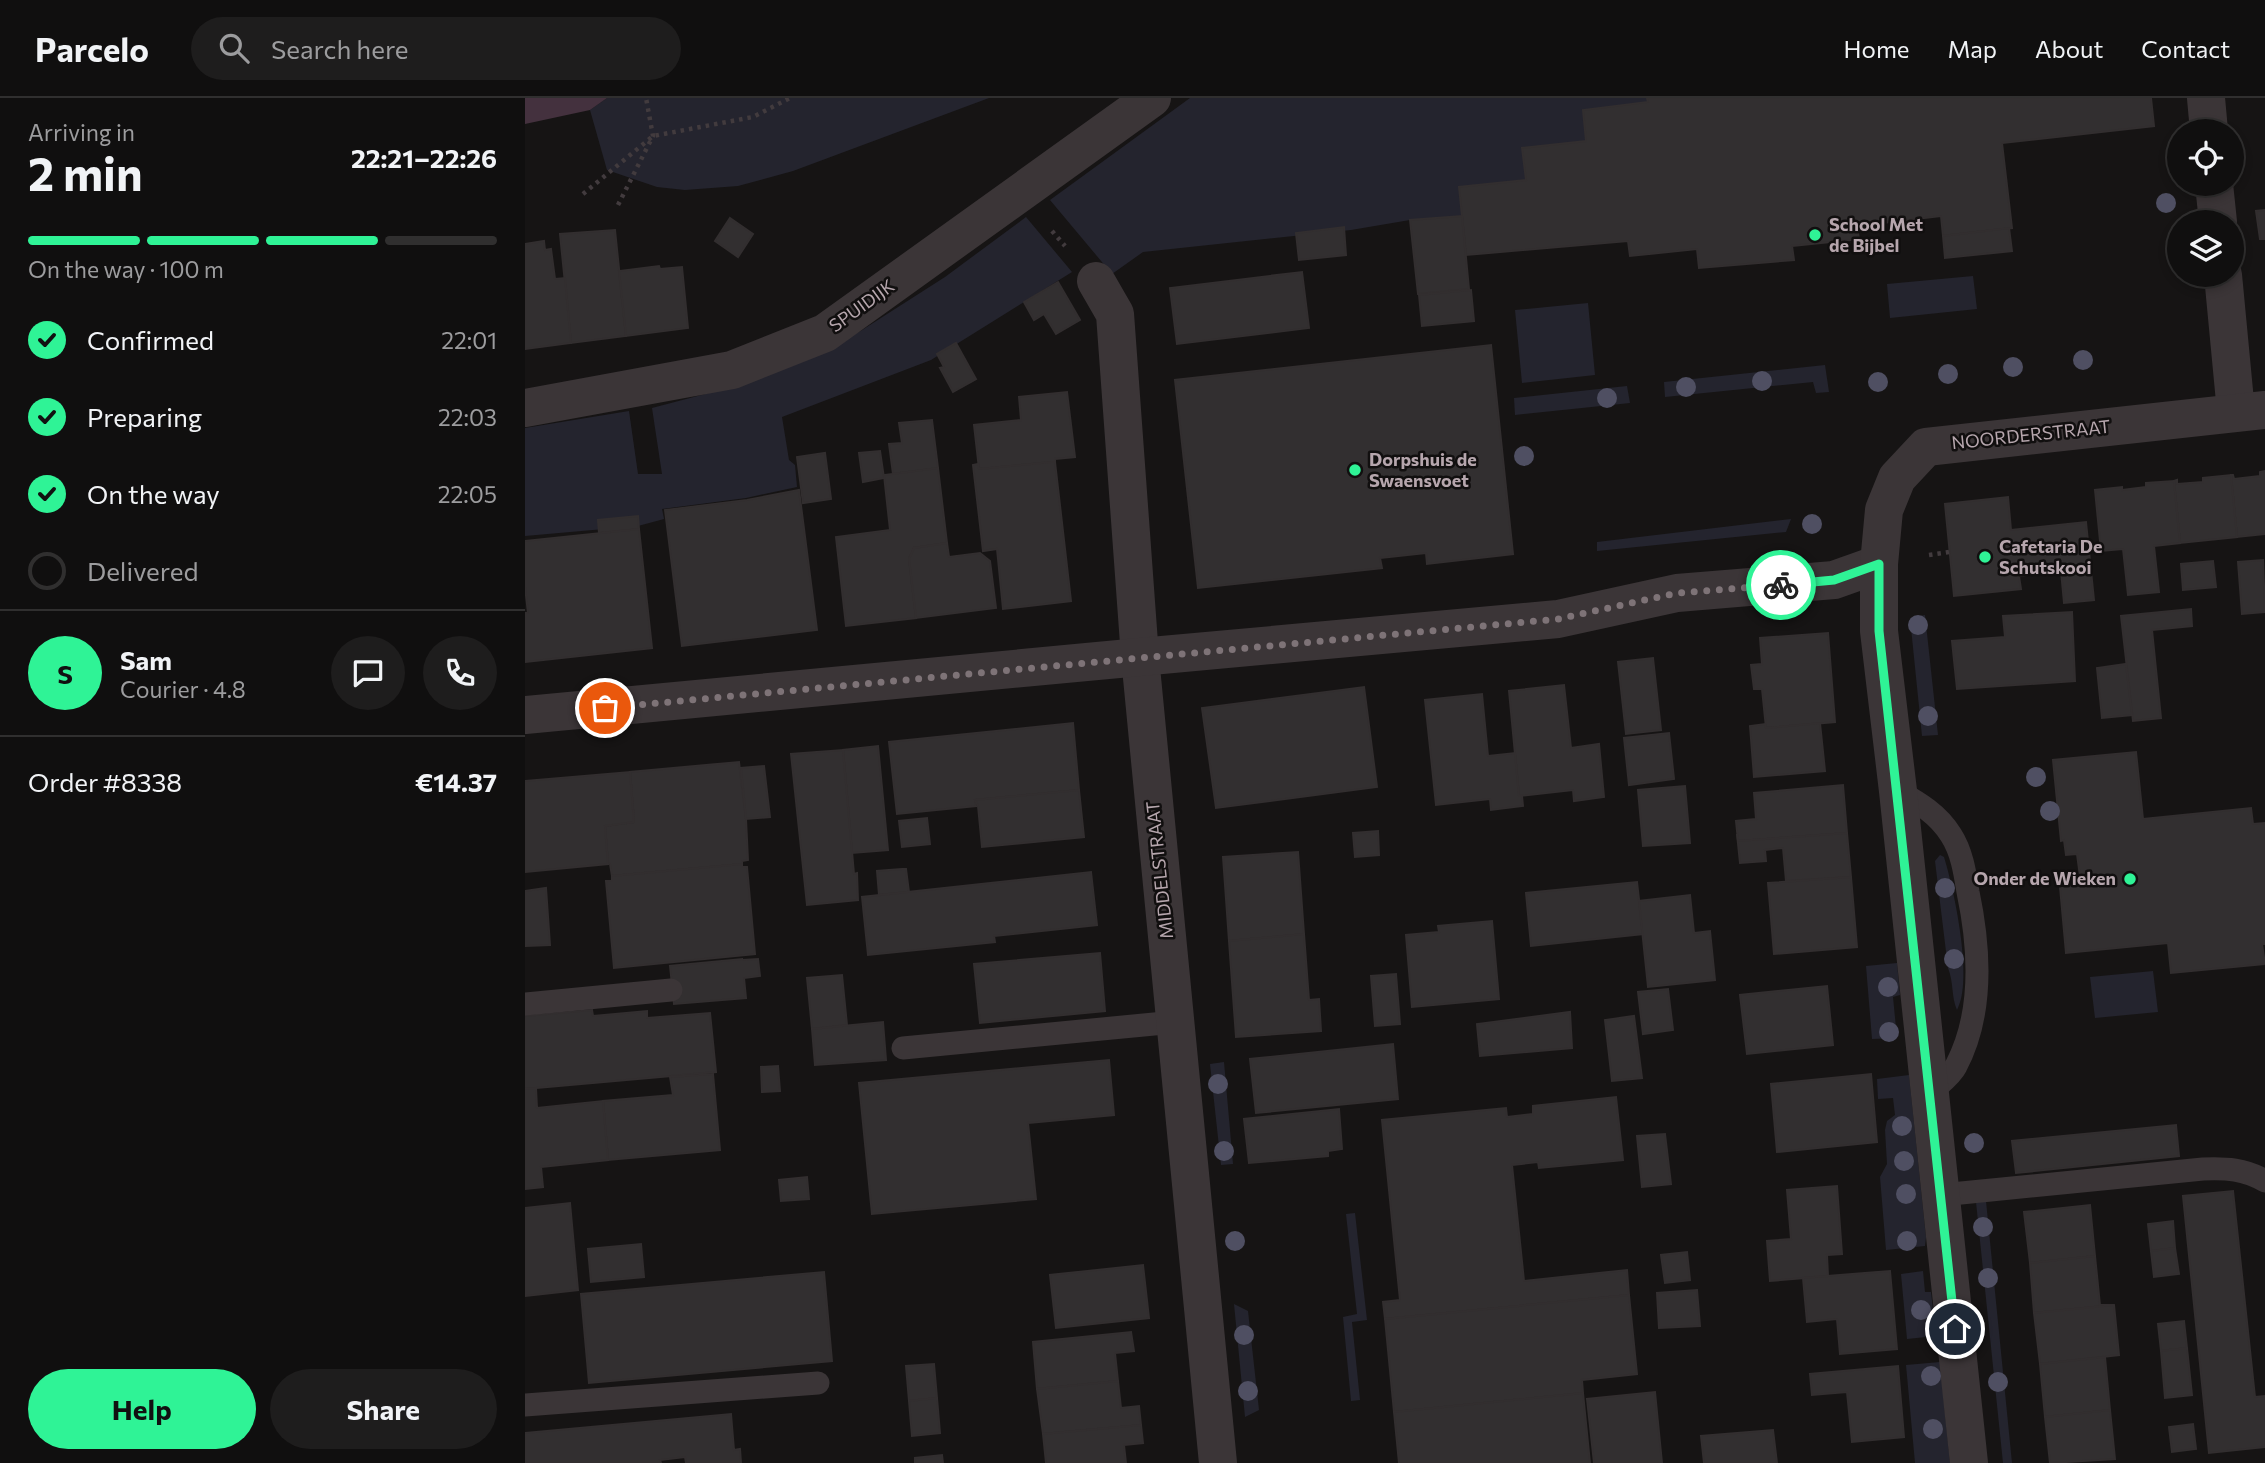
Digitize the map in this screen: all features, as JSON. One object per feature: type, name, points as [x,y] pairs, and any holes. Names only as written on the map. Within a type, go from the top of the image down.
[{"type":"street","name":"SPUIDIJK","points":[[525,408],[732,370],[825,333],[1152,98]]},
{"type":"street","points":[[2206,98],[2209,119]]},
{"type":"street","name":"MIDDELSTRAAT","points":[[1096,281],[1115,314],[1140,657],[1218,1463]]},
{"type":"street","points":[[2225,287],[2251,411]]},
{"type":"street","name":"NOORDERSTRAAT","points":[[1969,1463],[1879,631],[1879,564],[1884,510],[1897,478],[1926,447],[2251,411]]},
{"type":"street","points":[[525,715],[1558,619],[1677,593],[1834,580],[1879,564]]},
{"type":"lane","points":[[1898,791],[1931,811],[1951,835],[1959,852],[1974,920],[1978,963],[1975,1002],[1966,1045],[1955,1069],[1930,1093]]},
{"type":"lane","points":[[525,1003],[671,990]]},
{"type":"lane","points":[[903,1048],[1175,1022]]},
{"type":"lane","points":[[1941,1195],[2203,1168],[2243,1170],[2265,1181]]},
{"type":"lane","points":[[525,1405],[818,1382]]},
{"type":"path","points":[[618,205],[653,136],[646,98]]},
{"type":"path","points":[[583,194],[653,136],[753,117],[790,98]]},
{"type":"path","points":[[1019,194],[1096,281]]},
{"type":"path","points":[[1929,555],[1949,552]]},
{"type":"shaded area","points":[[525,98],[607,98],[590,110],[525,124]]},
{"type":"shaded area","points":[[607,98],[989,98],[793,171],[738,186],[685,190],[657,187],[607,170],[590,110]]},
{"type":"shaded area","points":[[1190,98],[1647,98],[1648,102],[1583,110],[1586,141],[1522,148],[1526,180],[1459,187],[1462,216],[1143,252],[1112,274],[1050,200]]},
{"type":"shaded area","points":[[1026,217],[1072,272],[931,360],[782,417],[789,460],[795,465],[797,487],[746,498],[662,509],[664,519],[638,526],[525,536],[525,428],[629,411],[638,474],[662,474],[652,408],[709,393],[859,332],[945,277]]},
{"type":"shaded area","points":[[1973,276],[1977,309],[1890,318],[1887,284]]},
{"type":"shaded area","points":[[1588,303],[1595,375],[1522,383],[1515,310]]},
{"type":"shaded area","points":[[1825,365],[1829,392],[1816,393],[1813,382],[1665,397],[1664,382]]},
{"type":"shaded area","points":[[1627,386],[1630,403],[1515,415],[1514,398]]},
{"type":"shaded area","points":[[1791,519],[1786,532],[1597,551],[1597,542]]},
{"type":"shaded area","points":[[1925,615],[1938,735],[1922,736],[1910,618]]},
{"type":"shaded area","points":[[1940,855],[1944,857],[1948,872],[1961,935],[1964,978],[1957,1010],[1948,968],[1935,861]]},
{"type":"shaded area","points":[[1897,963],[1900,995],[1893,997],[1897,1038],[1872,1039],[1866,966]]},
{"type":"shaded area","points":[[2153,971],[2158,1012],[2095,1018],[2090,977]]},
{"type":"shaded area","points":[[1224,1062],[1233,1164],[1221,1165],[1210,1064]]},
{"type":"shaded area","points":[[1909,1075],[1925,1246],[1886,1250],[1880,1177],[1887,1164],[1887,1121],[1895,1115],[1893,1098],[1878,1099],[1877,1079]]},
{"type":"shaded area","points":[[1986,1201],[2012,1463],[2003,1463],[1976,1202]]},
{"type":"shaded area","points":[[1355,1213],[1367,1320],[1352,1322],[1360,1400],[1351,1401],[1343,1317],[1357,1314],[1346,1214]]},
{"type":"shaded area","points":[[1923,1271],[1925,1292],[1931,1292],[1936,1336],[1907,1339],[1901,1274]]},
{"type":"shaded area","points":[[1234,1304],[1248,1311],[1259,1410],[1245,1417]]},
{"type":"shaded area","points":[[1940,1362],[1950,1463],[1915,1463],[1906,1365]]},
{"type":"building","points":[[1647,98],[2151,98],[2154,126],[2002,143],[2012,228],[1943,236],[1941,216],[1857,226],[1859,239],[1792,246],[1794,260],[1699,268],[1697,249],[1630,256],[1628,241],[1466,255],[1459,187],[1526,180],[1522,148],[1586,141],[1583,110],[1648,102]]},
{"type":"building","points":[[2265,210],[2265,239],[2260,239],[2256,211]]},
{"type":"building","points":[[1462,216],[1469,289],[1418,294],[1410,220]]},
{"type":"building","points":[[730,218],[753,234],[738,257],[715,241]]},
{"type":"building","points":[[1344,227],[1346,255],[1299,260],[1296,233]]},
{"type":"building","points":[[2009,228],[2012,251],[1945,258],[1943,236]]},
{"type":"building","points":[[615,230],[626,336],[571,343],[560,234]]},
{"type":"building","points":[[544,241],[545,250],[551,249],[555,279],[565,278],[571,343],[525,349],[525,244]]},
{"type":"building","points":[[659,266],[660,269],[682,267],[688,328],[626,336],[619,271]]},
{"type":"building","points":[[1302,272],[1309,328],[1177,344],[1170,288]]},
{"type":"building","points":[[1058,282],[1080,320],[1056,334],[1044,314],[1034,320],[1024,302]]},
{"type":"building","points":[[1471,290],[1474,321],[1422,326],[1419,295]]},
{"type":"building","points":[[956,343],[976,379],[953,392],[940,368],[944,367],[937,354]]},
{"type":"building","points":[[1491,345],[1513,554],[1427,564],[1426,553],[1380,558],[1382,568],[1198,588],[1175,380]]},
{"type":"building","points":[[1067,392],[1075,457],[1055,459],[1055,462],[979,469],[974,425],[1021,420],[1019,397]]},
{"type":"building","points":[[932,420],[938,468],[893,474],[889,444],[902,443],[899,423]]},
{"type":"building","points":[[880,451],[884,478],[863,482],[859,453]]},
{"type":"building","points":[[825,453],[831,499],[803,503],[797,457]]},
{"type":"building","points":[[1055,462],[1071,601],[1003,609],[997,549],[983,551],[973,465],[978,464],[979,469]]},
{"type":"building","points":[[938,468],[947,543],[914,548],[909,559],[916,618],[846,626],[836,537],[890,530],[884,475]]},
{"type":"building","points":[[2265,471],[2265,534],[2237,537],[2231,475],[2234,479],[2260,476],[2260,472]]},
{"type":"building","points":[[2231,475],[2237,537],[2180,543],[2174,481],[2177,480],[2177,484],[2203,482],[2203,478]]},
{"type":"building","points":[[2174,481],[2180,543],[2154,546],[2159,592],[2128,595],[2123,549],[2101,551],[2095,490],[2122,487],[2122,490],[2146,487],[2146,483]]},
{"type":"building","points":[[799,490],[817,630],[682,646],[665,510],[747,500]]},
{"type":"building","points":[[2008,497],[2011,530],[2086,522],[2094,600],[2064,603],[2061,571],[2019,576],[2021,589],[1954,596],[1945,504]]},
{"type":"building","points":[[638,516],[639,529],[599,533],[598,520]]},
{"type":"building","points":[[639,529],[652,648],[525,662],[525,613],[528,613],[525,541]]},
{"type":"building","points":[[947,543],[949,557],[980,553],[990,561],[996,608],[916,618],[909,559],[914,548]]},
{"type":"building","points":[[2263,560],[2265,612],[2242,614],[2238,562]]},
{"type":"building","points":[[2213,561],[2216,587],[2183,590],[2181,564]]},
{"type":"building","points":[[2191,609],[2192,626],[2152,630],[2161,718],[2133,721],[2121,616]]},
{"type":"building","points":[[2072,612],[2075,681],[1957,689],[1952,641],[2005,637],[2003,616]]},
{"type":"building","points":[[1828,633],[1835,722],[1766,728],[1762,689],[1754,689],[1751,665],[1762,664],[1760,638]]},
{"type":"building","points":[[1653,658],[1661,730],[1626,734],[1618,662]]},
{"type":"building","points":[[2126,664],[2132,715],[2102,718],[2097,668]]},
{"type":"building","points":[[1564,685],[1571,748],[1599,744],[1604,797],[1574,801],[1573,790],[1519,796],[1509,691]]},
{"type":"building","points":[[1364,687],[1377,787],[1216,808],[1202,708]]},
{"type":"building","points":[[1482,694],[1488,756],[1515,753],[1519,796],[1522,796],[1523,806],[1491,810],[1490,799],[1436,805],[1425,700]]},
{"type":"building","points":[[1073,723],[1079,790],[975,800],[976,806],[897,814],[889,742]]},
{"type":"building","points":[[1820,723],[1825,771],[1754,777],[1750,726],[1765,724],[1766,728]]},
{"type":"building","points":[[1669,733],[1674,779],[1629,785],[1624,738]]},
{"type":"building","points":[[878,746],[888,850],[852,853],[843,750]]},
{"type":"building","points":[[843,750],[858,900],[807,905],[791,754]]},
{"type":"building","points":[[2136,752],[2143,819],[2251,808],[2253,824],[2265,823],[2265,944],[2262,944],[2265,964],[2171,973],[2168,943],[2066,953],[2060,887],[2081,884],[2077,854],[2066,855],[2064,840],[2061,841],[2053,760]]},
{"type":"building","points":[[739,762],[748,860],[742,861],[742,864],[612,876],[608,863],[605,826],[634,822],[630,772]]},
{"type":"building","points":[[764,766],[770,817],[746,819],[741,768]]},
{"type":"building","points":[[630,772],[634,822],[605,826],[608,864],[525,872],[525,781]]},
{"type":"building","points":[[1843,785],[1847,833],[1738,841],[1736,821],[1756,819],[1754,793]]},
{"type":"building","points":[[1685,786],[1690,843],[1643,846],[1638,790]]},
{"type":"building","points":[[1079,790],[1084,837],[982,847],[975,800]]},
{"type":"building","points":[[927,818],[930,844],[902,847],[899,821]]},
{"type":"building","points":[[1378,831],[1379,855],[1355,857],[1353,833]]},
{"type":"building","points":[[1847,833],[1851,877],[1786,881],[1783,848],[1765,850],[1766,861],[1740,863],[1737,834],[1738,841]]},
{"type":"building","points":[[1298,852],[1304,934],[1229,941],[1223,857]]},
{"type":"building","points":[[742,864],[742,867],[747,867],[755,954],[614,968],[606,881],[612,881],[612,876]]},
{"type":"building","points":[[906,869],[909,892],[879,895],[877,871]]},
{"type":"building","points":[[1091,872],[1097,925],[994,936],[995,942],[868,955],[862,897]]},
{"type":"building","points":[[1851,877],[1857,947],[1774,954],[1768,883]]},
{"type":"building","points":[[1637,882],[1643,934],[1531,946],[1526,893]]},
{"type":"building","points":[[546,888],[550,945],[525,946],[525,891]]},
{"type":"building","points":[[1690,895],[1694,933],[1710,931],[1715,980],[1648,987],[1639,901]]},
{"type":"building","points":[[1492,921],[1499,999],[1412,1007],[1406,935],[1439,932],[1438,926]]},
{"type":"building","points":[[1304,934],[1309,1000],[1319,999],[1321,1031],[1236,1037],[1229,941]]},
{"type":"building","points":[[1100,953],[1105,1011],[980,1023],[974,964]]},
{"type":"building","points":[[758,959],[760,976],[744,978],[746,998],[674,1004],[670,966]]},
{"type":"building","points":[[1396,974],[1400,1024],[1375,1026],[1371,976]]},
{"type":"building","points":[[842,975],[847,1025],[812,1029],[807,978]]},
{"type":"building","points":[[1827,986],[1833,1045],[1747,1054],[1740,995]]},
{"type":"building","points":[[1668,989],[1673,1030],[1643,1034],[1638,992]]},
{"type":"building","points":[[592,1010],[593,1016],[647,1011],[647,1018],[710,1013],[716,1072],[525,1089],[525,1016]]},
{"type":"building","points":[[1570,1012],[1572,1048],[1480,1056],[1477,1024]]},
{"type":"building","points":[[1634,1016],[1642,1078],[1612,1081],[1605,1020]]},
{"type":"building","points":[[883,1022],[886,1060],[815,1065],[812,1029]]},
{"type":"building","points":[[1393,1044],[1398,1099],[1256,1113],[1250,1059]]},
{"type":"building","points":[[1109,1060],[1114,1115],[1028,1123],[1036,1199],[872,1214],[859,1083]]},
{"type":"building","points":[[778,1066],[780,1091],[762,1092],[761,1067]]},
{"type":"building","points":[[713,1074],[720,1150],[608,1160],[603,1101],[673,1095],[670,1077]]},
{"type":"building","points":[[1871,1074],[1877,1142],[1777,1152],[1771,1084]]},
{"type":"building","points":[[536,1088],[537,1108],[603,1101],[608,1160],[541,1167],[543,1187],[525,1189],[525,1089]]},
{"type":"building","points":[[1616,1097],[1623,1160],[1539,1168],[1538,1162],[1512,1165],[1524,1281],[1627,1270],[1629,1295],[1385,1319],[1383,1302],[1400,1300],[1382,1120],[1506,1108],[1507,1117],[1533,1114],[1533,1106]]},
{"type":"building","points":[[1339,1109],[1342,1149],[1328,1151],[1328,1156],[1249,1163],[1244,1119]]},
{"type":"building","points":[[2176,1125],[2179,1156],[2016,1173],[2012,1141]]},
{"type":"building","points":[[1665,1134],[1671,1184],[1642,1187],[1637,1136]]},
{"type":"building","points":[[807,1177],[809,1199],[781,1201],[779,1180]]},
{"type":"building","points":[[1837,1186],[1842,1254],[1827,1255],[1828,1276],[1770,1281],[1767,1241],[1791,1239],[1787,1190]]},
{"type":"building","points":[[2233,1191],[2255,1397],[2265,1396],[2265,1447],[2209,1453],[2183,1196]]},
{"type":"building","points":[[570,1203],[578,1290],[525,1296],[525,1208]]},
{"type":"building","points":[[2090,1205],[2095,1256],[2030,1263],[2024,1212]]},
{"type":"building","points":[[2173,1221],[2175,1248],[2151,1251],[2148,1224]]},
{"type":"building","points":[[641,1244],[644,1277],[591,1282],[588,1249]]},
{"type":"building","points":[[2175,1248],[2179,1274],[2154,1277],[2151,1251]]},
{"type":"building","points":[[1687,1252],[1690,1280],[1665,1283],[1661,1255]]},
{"type":"building","points":[[2095,1256],[2100,1305],[2114,1305],[2034,1313],[2030,1263]]},
{"type":"building","points":[[1143,1265],[1149,1318],[1056,1328],[1050,1275]]},
{"type":"building","points":[[1890,1271],[1897,1349],[1840,1354],[1837,1319],[1807,1322],[1803,1278]]},
{"type":"building","points":[[824,1272],[832,1361],[589,1383],[581,1294]]},
{"type":"building","points":[[1697,1290],[1700,1326],[1659,1328],[1657,1293]]},
{"type":"building","points":[[1629,1295],[1637,1374],[1582,1380],[1583,1393],[1394,1412],[1385,1319]]},
{"type":"building","points":[[2114,1305],[2119,1355],[2040,1364],[2034,1313]]},
{"type":"building","points":[[2184,1321],[2187,1348],[2161,1351],[2158,1324]]},
{"type":"building","points":[[1131,1332],[1134,1351],[1115,1353],[1118,1381],[1037,1389],[1033,1342]]},
{"type":"building","points":[[2187,1348],[2192,1395],[2165,1398],[2161,1351]]},
{"type":"building","points":[[2105,1357],[2110,1410],[2045,1417],[2040,1364]]},
{"type":"building","points":[[934,1364],[937,1398],[909,1401],[906,1366]]},
{"type":"building","points":[[1898,1366],[1904,1437],[1852,1442],[1847,1392],[1812,1395],[1810,1374]]},
{"type":"building","points":[[1118,1381],[1121,1408],[1139,1406],[1141,1425],[1043,1434],[1037,1389]]},
{"type":"building","points":[[1655,1392],[1662,1463],[1594,1463],[1587,1399]]},
{"type":"building","points":[[1583,1393],[1590,1463],[1399,1463],[1394,1412]]},
{"type":"building","points":[[937,1398],[940,1433],[912,1436],[909,1401]]},
{"type":"building","points":[[2110,1410],[2115,1459],[2050,1463],[2045,1417]]},
{"type":"building","points":[[731,1414],[734,1450],[740,1449],[741,1463],[686,1463],[685,1457],[660,1460],[661,1463],[525,1463],[525,1433]]},
{"type":"building","points":[[2193,1424],[2196,1449],[2172,1452],[2169,1427]]},
{"type":"building","points":[[1141,1425],[1143,1443],[1124,1445],[1126,1463],[1046,1463],[1043,1434]]},
{"type":"building","points":[[1773,1430],[1777,1463],[1704,1463],[1701,1436]]},
{"type":"building","points":[[942,1455],[943,1463],[915,1463],[915,1458]]},
{"type":"way so far","points":[[605,708],[1558,619],[1677,593],[1781,585]]},
{"type":"place","name":"School Met de Bijbel","points":[[1815,235]]},
{"type":"place","name":"Dorpshuis de Swaensvoet","points":[[1355,470]]},
{"type":"place","name":"Cafetaria De Schutskooi","points":[[1985,557]]},
{"type":"place","name":"Onder de Wieken","points":[[2130,879]]},
{"type":"route","points":[[1781,585],[1834,580],[1879,564],[1879,631],[1955,1329]]}]
